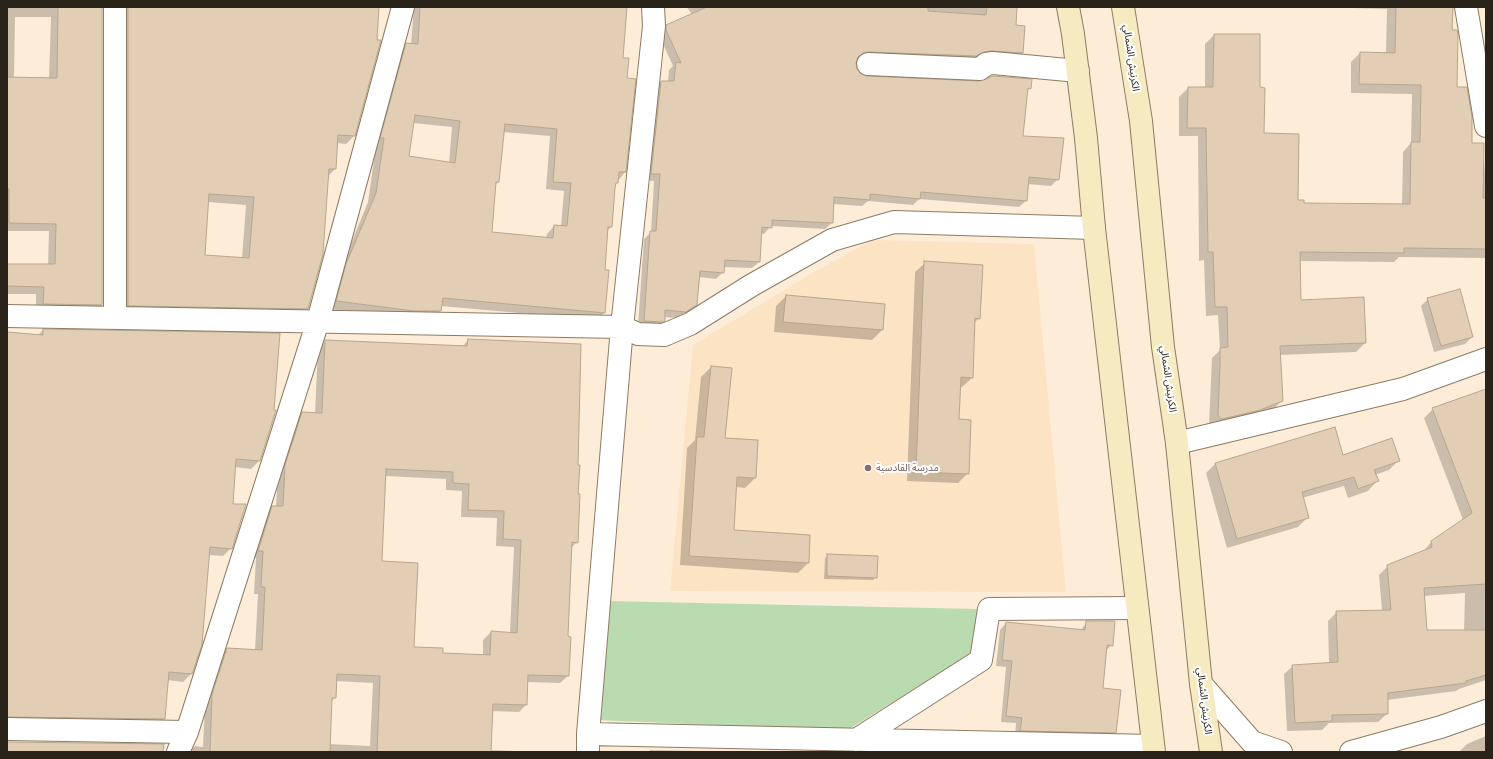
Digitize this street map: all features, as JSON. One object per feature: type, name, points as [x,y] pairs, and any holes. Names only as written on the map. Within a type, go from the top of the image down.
[{"type":"main road","points":[[1068,7],[1073,34],[1086,138],[1094,228],[1153,749]]},
{"type":"main road","name":"الكرنيش الشمالي","points":[[1123,7],[1140,121],[1163,347],[1177,443],[1201,684],[1211,752]]},
{"type":"street","points":[[115,7],[115,317]]},
{"type":"street","points":[[178,752],[187,732],[318,321],[403,7]]},
{"type":"street","points":[[652,7],[654,26],[622,327],[588,743],[856,740],[882,746],[1153,749]]},
{"type":"street","points":[[1466,7],[1486,126]]},
{"type":"street","points":[[868,64],[980,69],[986,64],[993,63],[1078,71]]},
{"type":"street","points":[[7,316],[622,327],[638,334],[664,335],[690,324],[752,285],[832,240],[894,222],[1094,228]]},
{"type":"street","points":[[1177,443],[1403,390],[1486,359]]},
{"type":"street","points":[[856,740],[981,660],[989,609],[1137,608]]},
{"type":"street","points":[[1201,684],[1252,742],[1281,752]]},
{"type":"street","points":[[1351,752],[1441,727],[1486,711]]},
{"type":"street","points":[[7,729],[187,732]]},
{"type":"shaded area","name":"مدرسة القادسية","points":[[873,240],[1034,244],[1066,592],[670,591],[693,345],[821,268]]},
{"type":"green space","points":[[607,601],[977,609],[973,653],[846,731],[598,720]]},
{"type":"building","points":[[58,7],[102,7],[102,305],[43,304],[44,287],[7,286],[7,264],[55,264],[56,224],[9,223],[9,189],[7,189],[7,77],[57,78]]},
{"type":"building","points":[[128,7],[379,7],[377,40],[381,40],[355,136],[338,135],[336,169],[329,169],[323,254],[308,309],[128,306]],"holes":[[[209,194],[254,197],[249,258],[205,255]]]},
{"type":"building","points":[[420,7],[627,7],[623,58],[629,58],[627,78],[636,79],[626,172],[619,172],[618,183],[616,183],[615,188],[612,227],[608,227],[605,270],[609,270],[605,313],[443,298],[441,311],[414,311],[336,301],[346,264],[376,193],[384,138],[380,138],[406,43],[418,44]],"holes":[[[415,115],[460,121],[455,163],[409,156]],[[505,124],[557,129],[553,182],[571,183],[567,226],[554,225],[553,238],[492,232],[496,182],[499,182]]]},
{"type":"building","points":[[707,7],[928,7],[928,11],[986,15],[987,7],[1017,7],[1016,25],[1025,26],[1023,53],[991,51],[984,52],[976,56],[869,52],[863,53],[858,57],[856,63],[857,69],[861,74],[867,76],[979,81],[993,76],[1032,79],[1031,89],[1028,88],[1023,136],[1064,138],[1059,180],[1029,177],[1027,201],[921,192],[920,199],[870,194],[870,200],[834,197],[833,223],[772,220],[772,228],[762,227],[760,262],[725,260],[724,273],[700,271],[697,305],[686,312],[665,310],[665,321],[663,322],[644,321],[650,231],[656,231],[660,174],[651,174],[661,81],[674,81],[676,62],[681,63],[666,30],[666,25]]},
{"type":"building","points":[[1396,7],[1453,7],[1452,30],[1457,30],[1458,34],[1457,87],[1467,87],[1472,117],[1472,143],[1484,143],[1483,198],[1486,198],[1486,249],[1404,248],[1404,253],[1300,252],[1301,300],[1364,297],[1366,343],[1280,346],[1283,401],[1260,410],[1222,419],[1218,416],[1220,348],[1228,347],[1227,307],[1215,307],[1213,252],[1208,252],[1206,128],[1187,128],[1188,87],[1213,87],[1214,34],[1260,34],[1260,87],[1265,88],[1264,133],[1299,134],[1298,200],[1304,200],[1304,203],[1410,204],[1411,142],[1420,142],[1421,85],[1359,84],[1360,52],[1395,53]]},
{"type":"building","name":"مدرسة القادسية","points":[[924,261],[983,265],[980,319],[975,318],[973,378],[961,377],[959,419],[971,420],[969,474],[916,472]]},
{"type":"building","points":[[1460,289],[1473,337],[1441,346],[1427,298]]},
{"type":"building","points":[[786,295],[885,304],[883,330],[783,322]]},
{"type":"building","points":[[43,329],[280,333],[274,410],[276,410],[260,461],[236,459],[233,504],[246,504],[232,549],[210,547],[202,645],[192,674],[169,672],[165,719],[7,717],[7,332],[43,335]]},
{"type":"building","points":[[468,339],[581,344],[578,465],[580,465],[578,494],[580,494],[578,543],[572,542],[568,636],[571,637],[569,676],[528,675],[527,705],[493,704],[491,752],[377,752],[380,676],[337,674],[336,698],[332,698],[330,752],[210,752],[212,694],[227,648],[262,650],[265,587],[261,587],[263,551],[258,551],[272,506],[283,506],[285,465],[302,412],[322,413],[325,340],[467,346]],"holes":[[[386,469],[453,472],[453,483],[469,484],[468,510],[504,511],[503,539],[521,540],[517,633],[491,631],[490,655],[443,653],[443,648],[414,647],[418,563],[382,561]]]},
{"type":"building","points":[[711,366],[732,368],[725,438],[758,440],[756,478],[737,477],[734,530],[810,535],[809,563],[689,556],[697,437],[704,437]]},
{"type":"building","points":[[1486,389],[1486,584],[1424,588],[1427,630],[1486,630],[1486,675],[1466,681],[1466,683],[1388,693],[1388,714],[1332,715],[1332,721],[1295,723],[1292,665],[1338,662],[1336,611],[1391,610],[1387,565],[1432,547],[1431,541],[1472,513],[1432,408]]},
{"type":"building","points":[[1335,427],[1343,455],[1392,438],[1400,461],[1374,470],[1379,481],[1358,489],[1354,477],[1302,492],[1309,518],[1237,539],[1215,463]]},
{"type":"building","points":[[827,554],[878,556],[877,578],[827,576]]},
{"type":"building","points":[[1086,621],[1115,621],[1113,646],[1107,645],[1103,688],[1121,690],[1116,733],[1020,731],[1022,718],[1006,716],[1012,661],[1002,660],[1006,622],[1085,630]]},
{"type":"building","points":[[7,742],[164,744],[163,752],[7,752]]},
{"type":"place","name":"مدرسة القادسية","points":[[868,468]]}]
